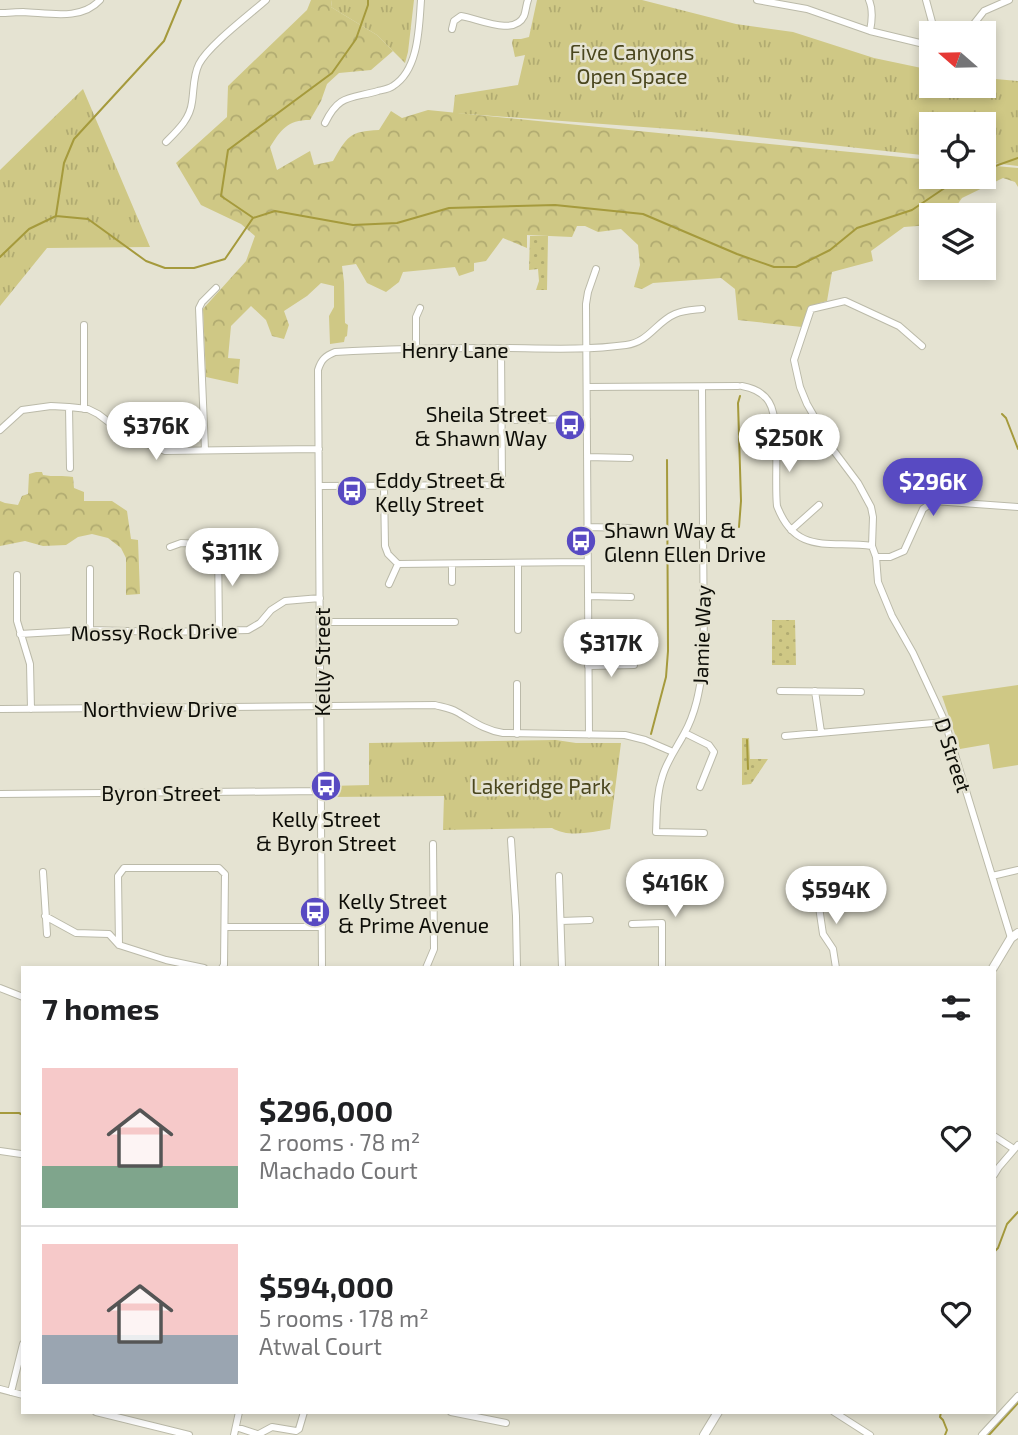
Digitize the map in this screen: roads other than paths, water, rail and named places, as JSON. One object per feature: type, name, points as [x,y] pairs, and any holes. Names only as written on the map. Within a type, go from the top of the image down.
[{"type":"main road","name":"D Street","points":[[993,966],[1015,936]]},
{"type":"main road","points":[[704,1435],[717,1414]]},
{"type":"street","points":[[0,13],[63,15],[80,12],[98,4],[100,0]]},
{"type":"street","points":[[166,142],[186,121],[192,104],[194,77],[207,52],[266,0]]},
{"type":"street","points":[[325,124],[331,110],[343,99],[393,87],[404,76],[412,62],[421,0]]},
{"type":"street","points":[[452,29],[454,21],[461,16],[495,25],[513,25],[520,22],[524,16],[528,0]]},
{"type":"street","points":[[757,0],[807,9],[870,31],[919,43]]},
{"type":"street","points":[[807,9],[808,0]]},
{"type":"street","points":[[869,0],[870,31]]},
{"type":"street","points":[[926,0],[931,21]]},
{"type":"street","points":[[976,21],[994,3],[1009,0]]},
{"type":"street","points":[[589,735],[586,304],[587,292],[596,269]]},
{"type":"street","points":[[205,450],[199,308],[216,288]]},
{"type":"street","points":[[587,387],[740,386],[759,391],[766,397],[774,412],[777,506],[782,519],[791,530],[806,540],[872,547],[873,517],[867,498],[834,451],[807,404],[794,360],[811,309],[845,301],[899,326],[922,346]]},
{"type":"street","points":[[416,348],[416,317],[421,308]]},
{"type":"street","name":"Henry Lane","points":[[324,358],[335,352],[416,348],[587,348],[633,344],[675,314],[702,309]]},
{"type":"street","points":[[84,325],[84,409]]},
{"type":"street","points":[[320,485],[502,485],[501,348]]},
{"type":"street","name":"Kelly Street","points":[[322,966],[318,370],[324,358]]},
{"type":"street","name":"Jamie Way","points":[[702,387],[704,661],[698,701],[685,733],[662,775],[657,794],[656,832],[704,833]]},
{"type":"street","points":[[0,430],[22,410],[51,406],[69,407],[98,414],[127,436],[165,451],[320,449]]},
{"type":"street","points":[[69,407],[70,468]]},
{"type":"street","points":[[501,421],[587,419]]},
{"type":"street","points":[[587,457],[629,458]]},
{"type":"street","points":[[384,486],[385,546],[388,554],[398,564],[587,562]]},
{"type":"street","points":[[876,557],[904,551],[923,509],[934,501],[1018,507]]},
{"type":"street","points":[[791,530],[819,505]]},
{"type":"street","points":[[587,527],[630,528]]},
{"type":"street","points":[[170,547],[181,543],[246,543]]},
{"type":"street","points":[[218,545],[219,631]]},
{"type":"street","name":"D Street","points":[[872,547],[876,557],[878,582],[892,616],[913,653],[945,722],[992,876],[1015,936]]},
{"type":"street","points":[[517,563],[519,630]]},
{"type":"street","points":[[389,584],[398,564]]},
{"type":"street","points":[[452,564],[452,582]]},
{"type":"street","points":[[90,569],[90,630]]},
{"type":"street","points":[[17,575],[17,621],[30,664],[30,709]]},
{"type":"street","points":[[588,596],[631,597]]},
{"type":"street","name":"Mossy Rock Drive","points":[[20,634],[90,630],[248,630],[285,601],[320,598]]},
{"type":"street","points":[[320,622],[455,622]]},
{"type":"street","points":[[588,666],[634,665]]},
{"type":"street","points":[[517,684],[517,734]]},
{"type":"street","points":[[780,691],[861,692]]},
{"type":"street","points":[[815,691],[821,733]]},
{"type":"street","name":"Northview Drive","points":[[0,709],[435,705],[454,710],[490,731],[517,734],[625,735],[673,752]]},
{"type":"street","points":[[785,736],[945,722]]},
{"type":"street","points":[[685,733],[709,745],[714,752],[700,786]]},
{"type":"street","name":"Byron Street","points":[[0,794],[321,791]]},
{"type":"street","points":[[512,840],[517,966]]},
{"type":"street","points":[[427,966],[434,949],[433,844]]},
{"type":"street","points":[[118,945],[118,876],[124,868],[219,868],[225,874],[223,966]]},
{"type":"street","points":[[992,876],[1018,870]]},
{"type":"street","points":[[43,873],[47,934]]},
{"type":"street","points":[[559,876],[562,966]]},
{"type":"street","points":[[816,887],[823,934],[832,950],[836,966]]},
{"type":"street","points":[[45,916],[76,933],[109,934],[118,945],[194,966]]},
{"type":"street","points":[[561,920],[590,920]]},
{"type":"street","points":[[632,925],[662,923],[662,966]]},
{"type":"street","points":[[226,926],[322,927]]},
{"type":"street","points":[[0,988],[21,996]]},
{"type":"street","points":[[996,1137],[1016,1147],[996,1172]]},
{"type":"street","points":[[0,1151],[21,1154]]},
{"type":"street","points":[[11,1392],[21,1352]]},
{"type":"street","points":[[0,1389],[21,1394]]},
{"type":"street","points":[[982,1435],[1018,1396]]},
{"type":"street","points":[[104,1414],[189,1435]]},
{"type":"street","points":[[234,1435],[239,1414]]},
{"type":"street","points":[[236,1427],[260,1434],[272,1427],[296,1431],[303,1414]]},
{"type":"street","points":[[461,1414],[506,1423]]},
{"type":"street","points":[[837,1414],[870,1435]]},
{"type":"waterway","points":[[56,215],[64,163],[74,139],[164,41],[181,0]]},
{"type":"waterway","points":[[252,217],[221,196],[228,150],[332,73],[356,39],[368,0]]},
{"type":"waterway","points":[[996,166],[1018,158]]},
{"type":"waterway","points":[[0,257],[29,229],[56,216],[88,219],[146,261],[165,268],[194,268],[225,259],[253,218],[275,211],[353,225],[397,223],[449,208],[555,205],[643,214],[774,267],[796,267],[830,250],[857,228],[912,210],[943,189]]},
{"type":"waterway","points":[[739,527],[740,396]]},
{"type":"waterway","points":[[1002,414],[1018,449]]},
{"type":"waterway","points":[[651,734],[666,677],[668,651],[667,460]]},
{"type":"waterway","points":[[747,740],[748,769]]},
{"type":"waterway","points":[[0,1113],[21,1114]]},
{"type":"waterway","points":[[996,1250],[1007,1224],[1018,1212]]},
{"type":"waterway","points":[[989,1435],[1018,1403]]},
{"type":"waterway","points":[[941,1414],[947,1430],[945,1435]]},
{"type":"place","name":"Sheila Street & Shawn Way","points":[[570,425]]},
{"type":"place","name":"Eddy Street & Kelly Street","points":[[352,491]]},
{"type":"place","name":"Shawn Way & Glenn Ellen Drive","points":[[581,541]]},
{"type":"place","name":"Kelly Street & Byron Street","points":[[326,786]]},
{"type":"place","name":"Kelly Street & Prime Avenue","points":[[315,912]]},
{"type":"park label","name":"Five Canyons Open Space","points":[[632,63]]},
{"type":"park label","name":"Lakeridge Park","points":[[541,785]]}]
